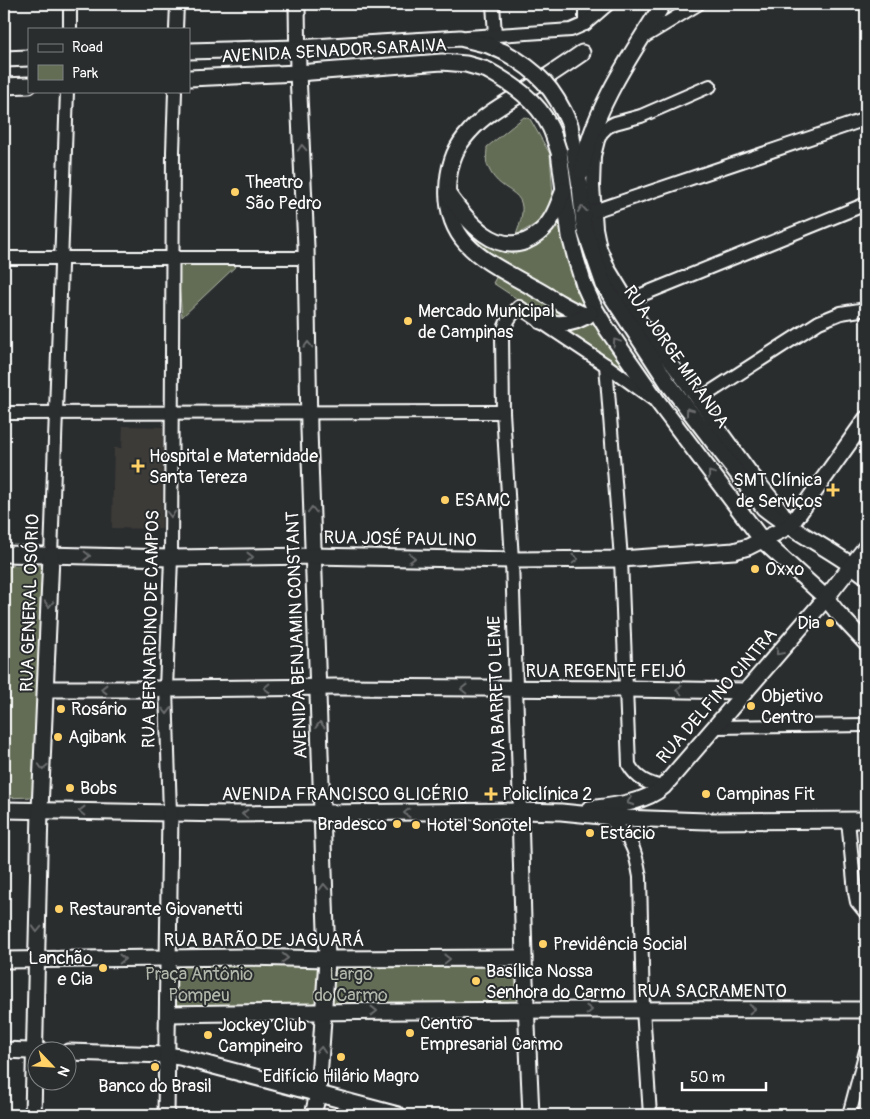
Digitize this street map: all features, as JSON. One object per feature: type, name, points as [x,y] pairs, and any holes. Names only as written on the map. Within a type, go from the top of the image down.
[{"type":"main road","name":"AVENIDA BENJAMIN CONSTANT","points":[[297,4],[298,73],[307,258],[309,412],[326,959],[318,1094],[314,1115]]},
{"type":"main road","points":[[580,186],[584,156],[606,100],[663,4]]},
{"type":"main road","name":"AVENIDA SENADOR SARAIVA","points":[[190,51],[298,48],[460,38],[488,45],[521,61],[533,70],[550,88],[561,104],[570,125],[580,186]]},
{"type":"main road","points":[[582,53],[489,113],[470,130],[452,158],[448,192],[452,221],[461,238],[474,251],[496,267],[573,310],[591,312]]},
{"type":"main road","points":[[4,59],[28,58]]},
{"type":"main road","name":"AVENIDA SENADOR SARAIVA","points":[[190,78],[298,73],[442,62],[466,64],[487,70],[509,82],[541,112],[550,127],[559,152],[564,190]]},
{"type":"main road","points":[[4,86],[28,85]]},
{"type":"main road","name":"RUA JORGE MIRANDA","points":[[580,186],[584,227],[604,286],[668,383],[744,484],[764,508],[789,525]]},
{"type":"main road","points":[[448,192],[455,204],[477,229],[500,243],[514,245],[538,234],[548,225],[564,190]]},
{"type":"main road","points":[[564,190],[570,236],[591,312],[762,540],[826,598],[866,643]]},
{"type":"main road","points":[[541,321],[552,324],[564,324],[576,321],[591,312],[600,302],[604,286]]},
{"type":"main road","points":[[866,419],[789,525],[852,564],[866,576]]},
{"type":"main road","name":"RUA JOSÉ PAULINO","points":[[4,554],[171,558],[314,556],[512,560],[621,559],[734,551],[762,540],[789,525]]},
{"type":"main road","name":"RUA DELFINO CINTRA","points":[[561,812],[623,805],[649,795],[663,787],[826,598],[866,547]]},
{"type":"main road","name":"RUA GENERAL OSÓRIO","points":[[35,1042],[40,810],[51,556]]},
{"type":"main road","name":"RUA REGENTE FEIJÓ","points":[[46,689],[318,687],[745,691]]},
{"type":"main road","name":"AVENIDA FRANCISCO GLICÉRIO","points":[[4,810],[322,814],[561,812],[608,818],[866,820]]},
{"type":"main road","name":"RUA BARRETO LEME","points":[[520,812],[531,1115]]},
{"type":"main road","name":"RUA BERNARDINO DE CAMPOS","points":[[166,1115],[170,813]]},
{"type":"main road","name":"RUA BARÃO DE JAGUARÁ","points":[[4,960],[244,957],[326,959],[524,958]]},
{"type":"main road","name":"RUA SACRAMENTO","points":[[168,1014],[643,1009],[866,1010]]},
{"type":"main road","points":[[4,1050],[28,1051]]},
{"type":"main road","points":[[78,1052],[166,1055],[194,1059],[398,1115]]},
{"type":"main road","name":"RUA GENERAL OSÓRIO","points":[[33,1115],[34,1092]]},
{"type":"street","points":[[70,4],[70,28]]},
{"type":"street","points":[[176,28],[177,4]]},
{"type":"street","points":[[493,4],[495,35]]},
{"type":"street","points":[[584,4],[585,24]]},
{"type":"street","points":[[460,38],[570,30],[585,24],[608,4]]},
{"type":"street","points":[[642,38],[698,4]]},
{"type":"street","name":"RUA JORGE MIRANDA","points":[[710,86],[641,116],[615,123],[607,127],[598,140],[594,156],[593,186],[594,211],[600,248],[609,269],[643,325],[750,471],[786,515],[789,525]]},
{"type":"street","name":"RUA GENERAL OSÓRIO","points":[[51,556],[67,92]]},
{"type":"street","name":"RUA BERNARDINO DE CAMPOS","points":[[170,813],[166,689],[171,558],[172,152],[174,92]]},
{"type":"street","points":[[594,211],[866,119]]},
{"type":"street","points":[[629,300],[866,204]]},
{"type":"street","points":[[4,258],[307,258]]},
{"type":"street","name":"RUA BARRETO LEME","points":[[520,812],[512,560],[503,412],[502,336],[504,325],[519,307],[541,321]]},
{"type":"street","points":[[698,400],[819,322],[841,313],[866,309]]},
{"type":"street","points":[[541,321],[658,402]]},
{"type":"street","points":[[606,365],[621,559],[628,689],[629,765],[641,780],[663,787]]},
{"type":"street","points":[[4,413],[503,412]]},
{"type":"street","points":[[715,727],[866,726]]},
{"type":"street","points":[[608,818],[625,833],[632,843],[640,877],[643,1009],[650,1115]]},
{"type":"street","points":[[848,820],[855,892],[857,902],[866,913]]},
{"type":"street","points":[[849,1115],[866,1051]]},
{"type":"shaded area","name":"Hospital e Maternidade Santa Tereza","points":[[123,426],[163,427],[162,529],[112,528],[114,448],[122,448]]},
{"type":"green space","points":[[524,117],[530,119],[550,154],[553,196],[541,221],[516,235],[521,219],[522,207],[520,199],[494,177],[486,160],[487,147]]},
{"type":"green space","points":[[456,216],[472,235],[508,250],[530,248],[561,221],[567,261],[587,307],[489,256],[464,234]]},
{"type":"green space","points":[[177,262],[238,264],[182,317]]},
{"type":"green space","points":[[498,274],[593,318],[634,376],[493,283]]},
{"type":"green space","points":[[42,565],[33,797],[4,798],[4,566]]},
{"type":"green space","points":[[170,955],[523,958],[527,1008],[169,1014]]},
{"type":"place","name":"Theatro São Pedro","points":[[235,192]]},
{"type":"place","name":"Mercado Municipal de Campinas","points":[[408,321]]},
{"type":"place","name":"Hospital e Maternidade Santa Tereza","points":[[138,466]]},
{"type":"place","name":"SMT Clínica de Serviços","points":[[833,490]]},
{"type":"place","name":"ESAMC","points":[[445,500]]},
{"type":"place","name":"Oxxo","points":[[755,569]]},
{"type":"place","name":"Dia","points":[[830,623]]},
{"type":"place","name":"Objetivo Centro","points":[[751,706]]},
{"type":"place","name":"Rosário","points":[[61,709]]},
{"type":"place","name":"Agibank","points":[[58,737]]},
{"type":"place","name":"Bobs","points":[[70,788]]},
{"type":"place","name":"Policlínica 2","points":[[491,794]]},
{"type":"place","name":"Campinas Fit","points":[[706,794]]},
{"type":"place","name":"Bradesco","points":[[397,824]]},
{"type":"place","name":"Hotel Sonotel","points":[[416,825]]},
{"type":"place","name":"Estácio","points":[[590,833]]},
{"type":"place","name":"Restaurante Giovanetti","points":[[59,909]]},
{"type":"place","name":"Previdência Social","points":[[543,944]]},
{"type":"place","name":"Lanchão e Cia","points":[[103,968]]},
{"type":"place","name":"Basílica Nossa Senhora do Carmo","points":[[476,981]]},
{"type":"place","name":"Centro Empresarial Carmo","points":[[410,1033]]},
{"type":"place","name":"Jockey Club Campineiro","points":[[208,1035]]},
{"type":"place","name":"Edifício Hilário Magro","points":[[341,1057]]},
{"type":"place","name":"Banco do Brasil","points":[[155,1067]]},
{"type":"park label","name":"Praça Antônio Pompeu","points":[[199,984]]},
{"type":"park label","name":"Largo do Carmo","points":[[351,984]]}]
